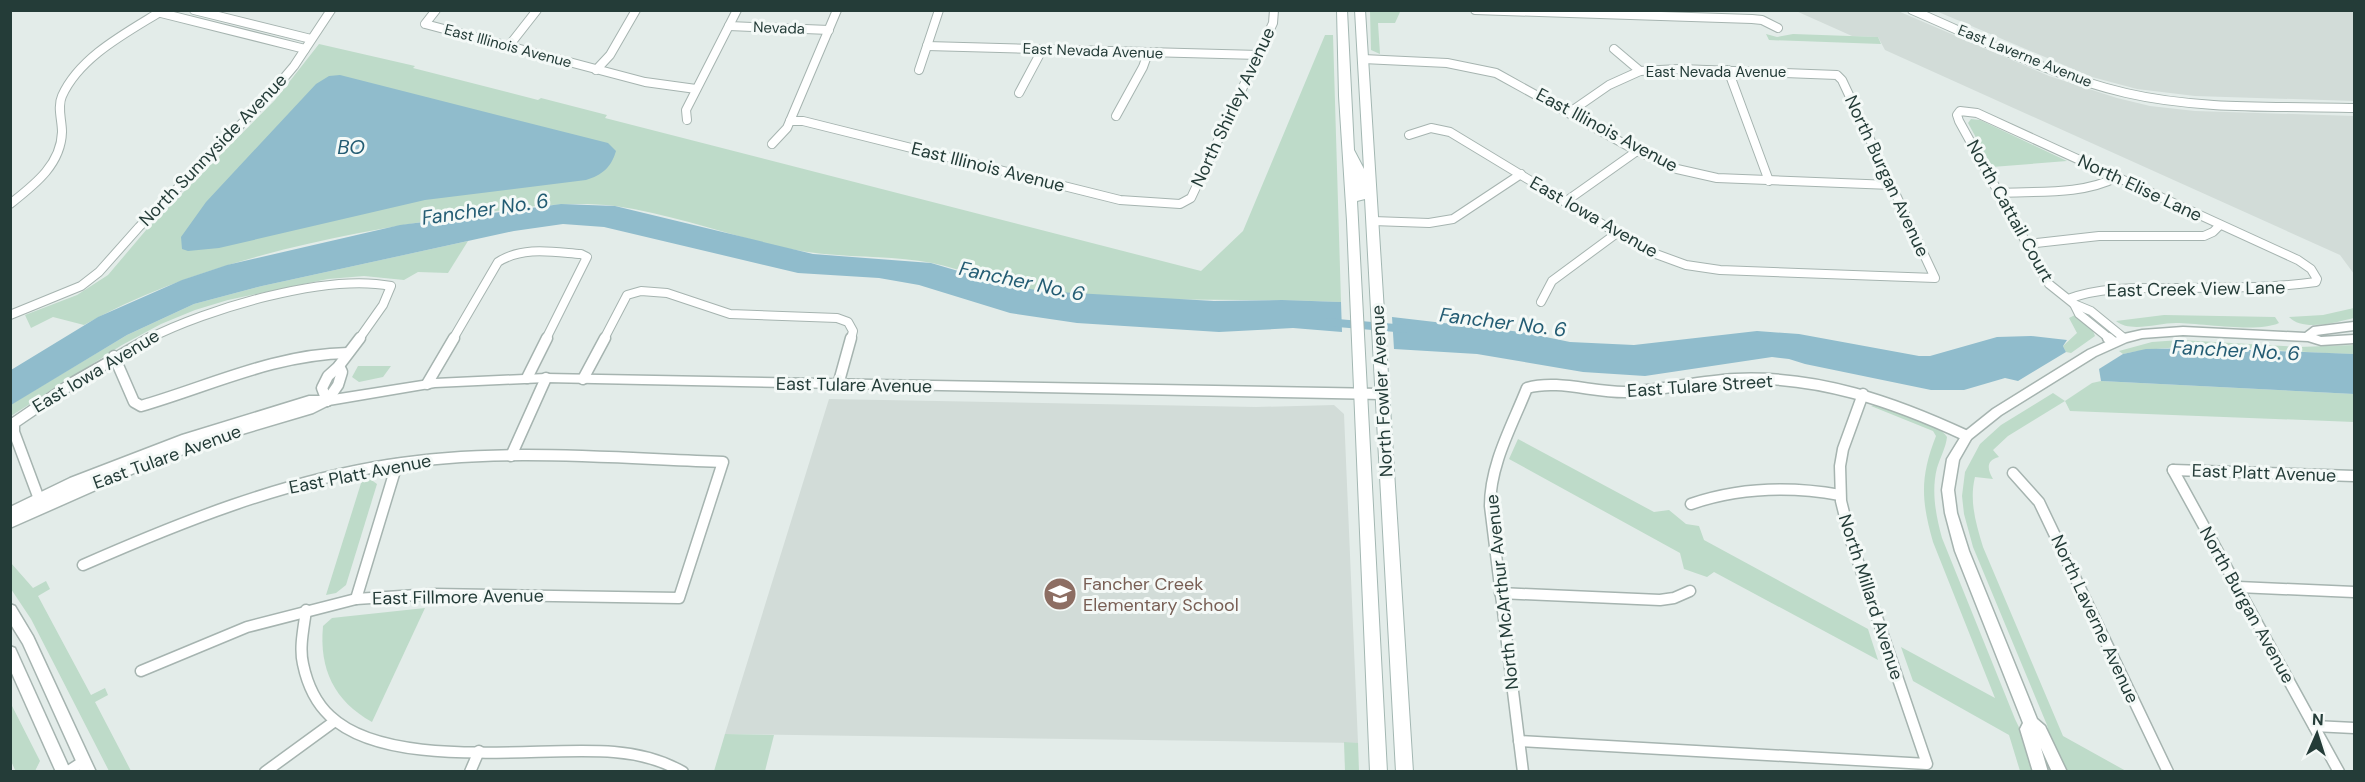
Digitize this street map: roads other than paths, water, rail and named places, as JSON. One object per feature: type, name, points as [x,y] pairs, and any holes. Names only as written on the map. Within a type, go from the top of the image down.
[{"type":"main road","name":"North Fowler Avenue","points":[[1342,10],[1379,771]]},
{"type":"main road","name":"North Fowler Avenue","points":[[1360,10],[1405,771]]},
{"type":"main road","points":[[1347,149],[1359,171],[1360,213],[1365,219],[1373,221]]},
{"type":"street","points":[[194,10],[311,39]]},
{"type":"street","name":"North Sunnyside Avenue","points":[[10,315],[88,282],[99,272],[163,202],[249,118],[282,81],[331,10]]},
{"type":"street","name":"East Illinois Avenue","points":[[436,10],[425,24],[653,84],[696,89]]},
{"type":"street","points":[[508,47],[537,10]]},
{"type":"street","points":[[596,70],[610,55],[636,10]]},
{"type":"street","points":[[687,120],[686,110],[737,10]]},
{"type":"street","points":[[772,144],[781,136],[790,121],[837,10]]},
{"type":"street","points":[[919,70],[939,10]]},
{"type":"street","name":"North Shirley Avenue","points":[[1187,201],[1191,198],[1273,23],[1274,10]]},
{"type":"street","points":[[1475,10],[1752,19],[1762,20],[1778,28]]},
{"type":"street","name":"East Laverne Avenue","points":[[1912,10],[2058,72],[2126,93],[2155,99],[2199,103],[2355,108]]},
{"type":"street","points":[[10,204],[29,190],[54,161],[63,134],[59,106],[62,95],[70,82],[111,44],[158,11],[305,49]]},
{"type":"street","name":"Nevada","points":[[729,26],[829,30]]},
{"type":"street","name":"East Nevada Avenue","points":[[927,46],[1258,55]]},
{"type":"street","points":[[1019,93],[1042,50]]},
{"type":"street","points":[[1614,50],[1640,71]]},
{"type":"street","points":[[1116,116],[1143,67],[1148,53]]},
{"type":"street","name":"East Illinois Avenue","points":[[1363,58],[1443,62],[1479,67],[1510,79],[1659,162],[1697,175],[1769,181],[1891,184]]},
{"type":"street","name":"East Nevada Avenue","points":[[1570,112],[1609,85],[1640,71],[1680,69],[1837,75]]},
{"type":"street","points":[[1728,70],[1769,181]]},
{"type":"street","name":"North Burgan Avenue","points":[[1837,75],[1842,80],[1935,278]]},
{"type":"street","name":"North Elise Lane","points":[[1960,111],[1977,113],[2298,260],[2315,274]]},
{"type":"street","name":"North Cattail Court","points":[[1960,111],[1957,115],[1959,121],[2049,284],[2071,302],[2079,314],[2118,340]]},
{"type":"street","name":"East Illinois Avenue","points":[[790,121],[803,121],[1120,200],[1170,204],[1187,201]]},
{"type":"street","name":"East Iowa Avenue","points":[[1409,135],[1431,128],[1450,132],[1617,233],[1664,258],[1705,268],[1935,278]]},
{"type":"street","points":[[1565,202],[1637,151]]},
{"type":"street","points":[[1373,221],[1429,223],[1453,219],[1521,174]]},
{"type":"street","points":[[1999,193],[2095,187],[2111,182],[2117,177]]},
{"type":"street","points":[[2026,244],[2099,236],[2204,236],[2213,232],[2220,225]]},
{"type":"street","points":[[1541,302],[1552,281],[1617,233]]},
{"type":"street","points":[[427,384],[498,262],[506,255],[523,251],[581,254],[587,257],[527,378]]},
{"type":"street","name":"East Creek View Lane","points":[[2071,302],[2084,293],[2114,288],[2295,286],[2316,282],[2315,274]]},
{"type":"street","name":"East Iowa Avenue","points":[[39,499],[14,432],[14,423],[114,356],[183,321],[235,304],[336,285],[373,283],[391,286],[360,338],[348,353]]},
{"type":"street","points":[[583,379],[627,295],[635,291],[652,291],[668,293],[727,313],[837,318],[848,322],[853,331],[838,386]]},
{"type":"street","points":[[2308,337],[2313,331],[2355,326]]},
{"type":"street","points":[[2060,771],[2040,731],[2031,724],[1962,551],[1951,513],[1948,490],[1953,459],[1967,436],[1996,412],[2092,353],[2118,340],[2142,334],[2183,331],[2308,337],[2321,341],[2355,339]]},
{"type":"street","points":[[327,401],[322,388],[324,380],[328,373],[339,366],[348,353]]},
{"type":"street","points":[[114,356],[135,402],[141,406],[286,361],[318,354],[348,353]]},
{"type":"street","points":[[327,401],[338,385],[342,372],[339,366]]},
{"type":"street","points":[[511,456],[546,378]]},
{"type":"street","name":"East Tulare Avenue","points":[[10,513],[113,466],[213,429],[309,401],[327,401],[427,384],[546,378],[838,386],[1069,387],[1382,394]]},
{"type":"street","name":"East Tulare Street","points":[[1532,385],[1584,390],[1641,391],[1712,381],[1768,379],[1799,381],[1863,394],[1925,416],[1967,436]]},
{"type":"street","name":"North McArthur Avenue","points":[[1523,771],[1500,593],[1490,506],[1490,486],[1500,451],[1519,412],[1525,392],[1532,385]]},
{"type":"street","name":"North Millard Avenue","points":[[1520,741],[1927,764],[1851,541],[1840,495],[1842,444],[1847,426],[1863,394]]},
{"type":"street","name":"East Tulare Avenue","points":[[10,523],[146,462],[248,427],[309,410],[327,401]]},
{"type":"street","name":"East Platt Avenue","points":[[83,565],[177,524],[229,505],[326,477],[397,464],[465,457],[511,456],[723,462],[679,598]]},
{"type":"street","points":[[356,599],[397,464]]},
{"type":"street","name":"North Burgan Avenue","points":[[2173,470],[2339,771]]},
{"type":"street","name":"East Platt Avenue","points":[[2173,470],[2355,476]]},
{"type":"street","name":"North Laverne Avenue","points":[[2013,472],[2039,502],[2168,771]]},
{"type":"street","points":[[1690,504],[1722,493],[1762,489],[1797,489],[1840,495]]},
{"type":"street","points":[[2238,587],[2355,592]]},
{"type":"street","points":[[1500,593],[1660,600],[1674,598],[1690,591]]},
{"type":"street","name":"East Fillmore Avenue","points":[[141,671],[238,630],[306,609],[356,599],[432,594],[679,598]]},
{"type":"street","points":[[306,609],[303,666],[319,700],[335,721],[365,738],[394,746],[427,750],[612,752],[640,755],[667,767],[683,771]]},
{"type":"street","points":[[10,610],[28,640],[86,766],[66,771],[10,652]]},
{"type":"street","points":[[265,771],[335,721]]},
{"type":"street","points":[[2031,724],[2026,729],[2041,771]]},
{"type":"street","points":[[2314,726],[2355,728]]},
{"type":"street","points":[[470,771],[479,751]]},
{"type":"water","name":"BO","points":[[340,75],[608,143],[616,151],[605,170],[586,180],[425,200],[219,248],[188,251],[182,249],[181,237],[206,202],[316,84],[329,76]]},
{"type":"water","points":[[561,204],[615,206],[813,254],[931,263],[999,283],[1041,291],[1214,301],[1341,302],[1342,332],[1293,328],[1219,332],[1077,323],[1010,313],[919,285],[879,278],[798,273],[604,227],[563,224],[514,231],[262,286],[194,304],[127,335],[11,405],[11,370],[98,317],[182,280],[227,265],[400,225]]},
{"type":"water","points":[[1392,317],[1521,332],[1570,342],[1634,345],[1757,331],[1799,334],[1919,356],[1930,356],[1997,337],[2031,336],[2067,340],[2063,346],[2066,352],[2018,381],[2005,378],[1964,390],[1931,390],[1772,357],[1645,376],[1583,372],[1477,354],[1394,349]]},
{"type":"water","points":[[2199,348],[2354,354],[2354,394],[2101,381],[2099,369],[2123,354],[2146,349]]},
{"type":"waterway","name":"Fancher No. 6","points":[[1326,322],[1407,329]]},
{"type":"place","name":"Fancher Creek Elementary School","points":[[1060,594]]}]
